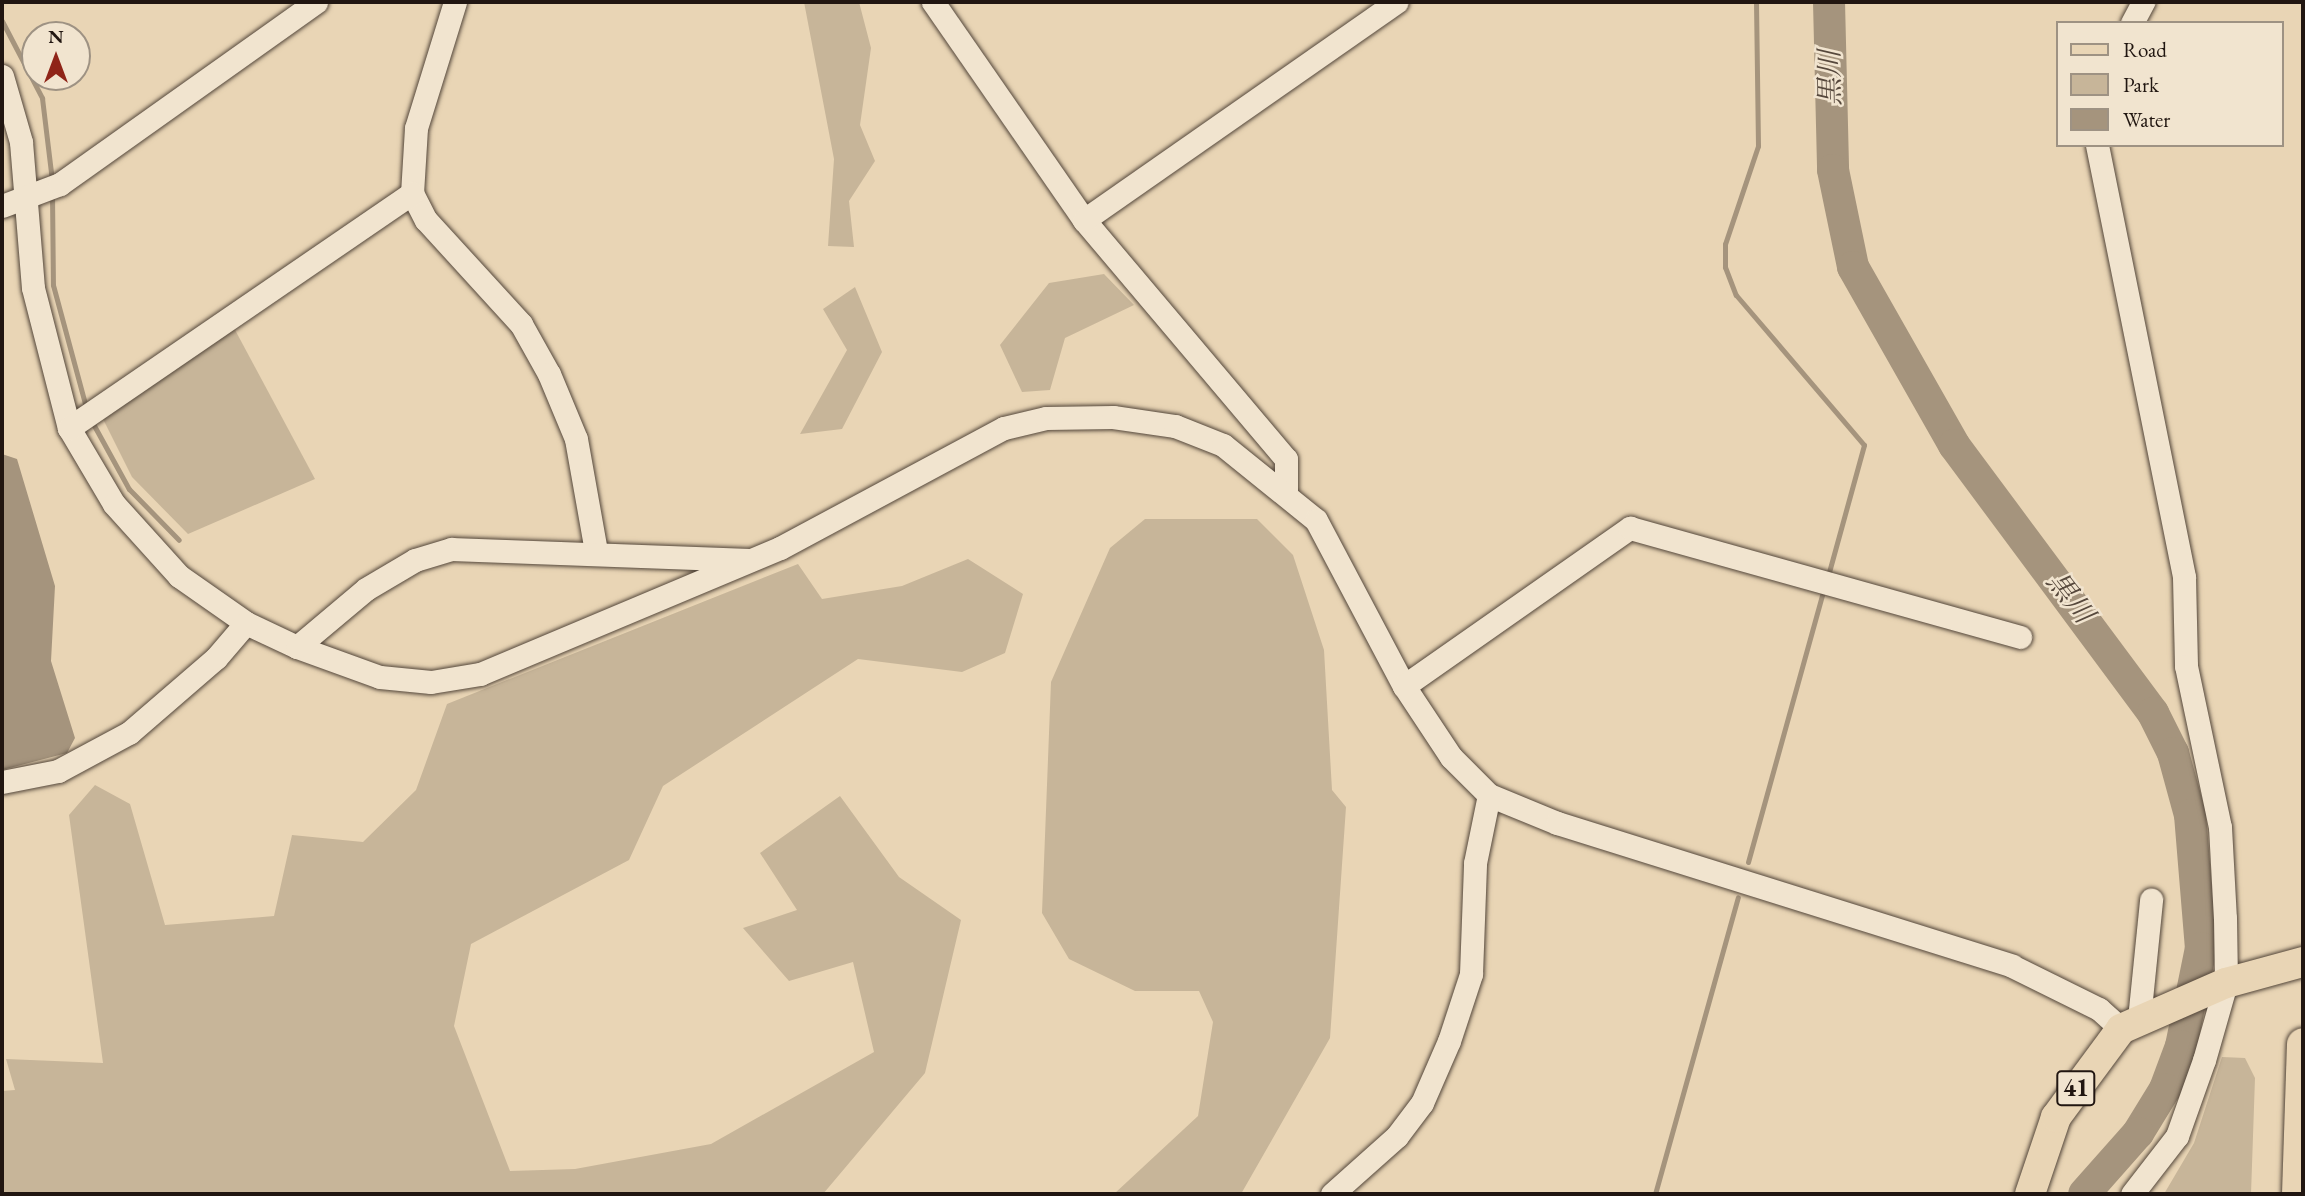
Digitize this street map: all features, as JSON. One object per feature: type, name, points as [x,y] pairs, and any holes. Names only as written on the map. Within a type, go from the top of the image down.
[{"type":"highway","points":[[2298,1194],[2303,1044]]},
{"type":"main road","points":[[2139,1019],[2220,985],[2303,962]]},
{"type":"main road","name":"41","points":[[2030,1194],[2056,1117],[2139,1019]]},
{"type":"street","points":[[2,206],[61,184],[316,2]]},
{"type":"street","points":[[455,2],[416,128],[411,192],[426,220],[521,324],[549,374],[576,439],[596,551]]},
{"type":"street","points":[[933,2],[1084,220],[1286,459],[1286,492]]},
{"type":"street","points":[[1084,220],[1396,2]]},
{"type":"street","points":[[2133,21],[2143,2]]},
{"type":"street","points":[[2,76],[21,142],[35,301],[69,428],[114,503],[170,565],[246,623],[297,647],[380,677],[431,682],[480,674],[750,561],[961,446],[1046,418],[1113,417],[1175,426],[1223,445],[1286,492],[1316,520],[1404,687],[1451,757],[1489,795],[1557,823],[2012,966],[2099,1009],[2139,1019],[2151,900]]},
{"type":"street","points":[[2096,147],[2185,577],[2186,666],[2220,827],[2220,985],[2178,1136],[2132,1194]]},
{"type":"street","points":[[69,428],[411,192]]},
{"type":"street","points":[[1404,687],[1630,528],[2020,637]]},
{"type":"street","points":[[297,647],[366,589],[415,561],[451,550],[596,551],[750,561]]},
{"type":"street","points":[[2,782],[58,771],[129,733],[216,659],[246,623]]},
{"type":"street","points":[[1332,1194],[1406,1125],[1449,1041],[1471,974],[1475,863],[1489,795]]},
{"type":"green space","points":[[804,2],[859,2],[871,48],[860,125],[875,161],[849,201],[854,247],[828,246],[834,159]]},
{"type":"green space","points":[[1104,274],[1134,305],[1065,338],[1050,390],[1022,392],[1000,345],[1049,283]]},
{"type":"green space","points":[[855,287],[882,352],[842,429],[800,434],[847,350],[823,309]]},
{"type":"green space","points":[[234,328],[315,479],[188,534],[132,477],[101,415]]},
{"type":"green space","points":[[1145,519],[1257,519],[1293,555],[1324,650],[1332,790],[1346,807],[1330,1038],[1241,1194],[1114,1194],[1198,1116],[1213,1022],[1199,991],[1135,991],[1069,959],[1042,913],[1051,682],[1110,548]]},
{"type":"green space","points":[[968,559],[1023,594],[1005,653],[962,672],[858,659],[663,786],[629,860],[471,944],[454,1026],[510,1171],[575,1169],[711,1144],[874,1052],[853,962],[789,981],[743,928],[797,910],[760,853],[840,796],[899,877],[961,920],[925,1073],[823,1194],[2,1194],[2,1091],[15,1090],[6,1059],[103,1063],[69,815],[95,785],[130,804],[165,925],[274,916],[292,835],[363,842],[416,790],[447,704],[798,564],[822,599],[902,586]]},
{"type":"green space","points":[[2222,1057],[2245,1058],[2255,1078],[2251,1194],[2164,1194],[2194,1143]]},
{"type":"water","points":[[2,454],[17,459],[55,586],[51,661],[75,738],[67,753],[2,770]]},
{"type":"waterway","points":[[1756,2],[1758,146],[1725,244],[1725,267],[1736,295],[1864,445],[1827,579]]},
{"type":"waterway","name":"黒川","points":[[1829,2],[1833,170],[1853,267],[1954,445],[2153,713],[2173,753],[2190,815],[2201,948],[2181,1046],[2165,1089],[2138,1133],[2084,1194]]},
{"type":"waterway","points":[[2,21],[42,98],[52,181]]},
{"type":"waterway","points":[[52,194],[53,285],[86,407]]},
{"type":"waterway","points":[[91,420],[129,489],[179,540]]},
{"type":"waterway","points":[[1748,862],[1824,588]]},
{"type":"waterway","points":[[1655,1194],[1738,897]]}]
